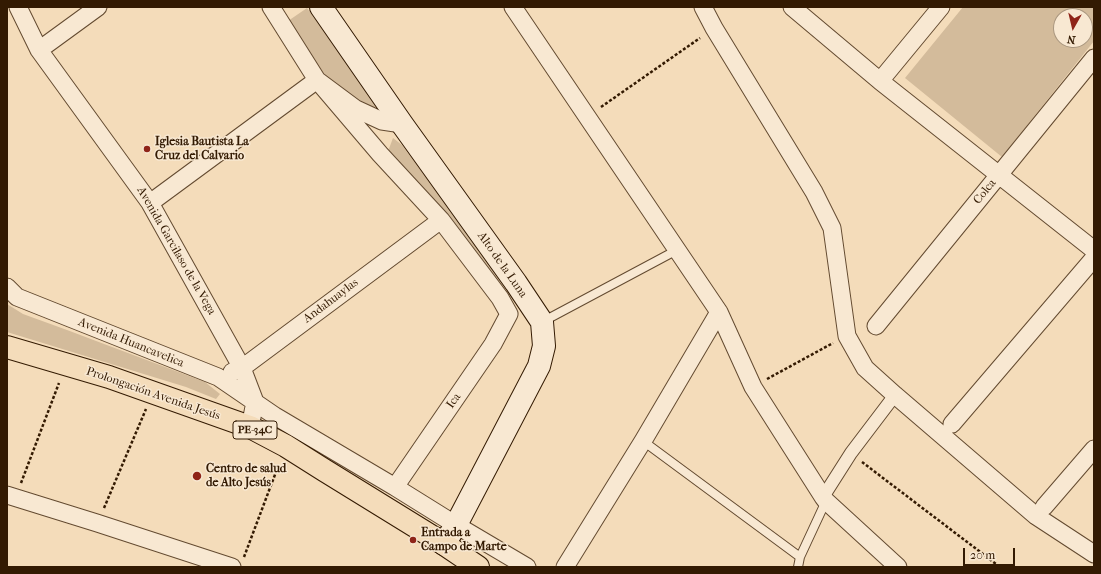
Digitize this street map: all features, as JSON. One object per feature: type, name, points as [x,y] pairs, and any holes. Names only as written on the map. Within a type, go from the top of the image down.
[{"type":"main road","name":"Alto de la Luna","points":[[321,7],[542,322],[544,346],[539,366],[456,525],[444,544]]},
{"type":"main road","name":"Prolongación Avenida Jesús","points":[[7,347],[109,378],[250,427],[292,450],[444,544],[478,567]]},
{"type":"street","name":"Avenida Garcilaso de la Vega","points":[[18,7],[39,50],[150,203],[242,368],[255,402]]},
{"type":"street","points":[[39,50],[98,7]]},
{"type":"street","points":[[271,7],[317,80],[380,154],[441,220]]},
{"type":"street","points":[[513,7],[719,312],[753,387],[825,499],[898,567]]},
{"type":"street","points":[[703,7],[714,28],[814,192],[832,228],[847,336],[865,368],[1036,516],[1094,554]]},
{"type":"street","points":[[792,7],[880,81],[1094,250]]},
{"type":"street","points":[[880,81],[941,7]]},
{"type":"street","name":"Colca","points":[[876,326],[1094,58]]},
{"type":"street","points":[[317,80],[356,109],[382,120],[402,124]]},
{"type":"street","points":[[150,203],[317,80]]},
{"type":"street","name":"Ica","points":[[395,487],[493,344],[509,314],[500,298],[441,220]]},
{"type":"street","name":"Andahuaylas","points":[[218,377],[242,368],[441,220]]},
{"type":"street","points":[[952,424],[1094,258]]},
{"type":"street","name":"Avenida Huancavelica","points":[[7,287],[17,297],[218,377],[255,402]]},
{"type":"street","points":[[565,567],[643,441],[719,312]]},
{"type":"street","points":[[825,499],[851,453],[895,395]]},
{"type":"street","points":[[250,427],[255,402],[274,416],[395,487],[526,567]]},
{"type":"street","points":[[1044,507],[1094,449]]},
{"type":"street","points":[[11,496],[97,523],[237,563]]},
{"type":"lane","points":[[542,322],[677,250]]},
{"type":"lane","points":[[643,441],[800,557]]},
{"type":"lane","points":[[798,567],[800,557],[825,499]]},
{"type":"path","points":[[587,117],[714,28]]},
{"type":"path","points":[[753,387],[847,336]]},
{"type":"path","points":[[11,496],[59,382]]},
{"type":"path","points":[[97,523],[114,487],[148,403]]},
{"type":"path","points":[[851,453],[1000,567]]},
{"type":"path","points":[[237,563],[281,458]]},
{"type":"shaded area","points":[[963,7],[1094,7],[1093,42],[1093,8],[1053,8],[1053,48],[1088,48],[1002,157],[905,78]]},
{"type":"shaded area","points":[[307,8],[377,105],[375,108],[364,105],[327,78],[288,21]]},
{"type":"shaded area","points":[[393,138],[402,145],[508,288],[502,292],[387,154]]},
{"type":"shaded area","points":[[7,304],[23,314],[205,382],[220,394],[216,399],[186,387],[7,332]]},
{"type":"place","name":"Iglesia Bautista La Cruz del Calvario","points":[[147,149]]},
{"type":"place","name":"Centro de salud de Alto Jesús","points":[[197,476]]},
{"type":"place","name":"Entrada a Campo de Marte","points":[[413,540]]}]
